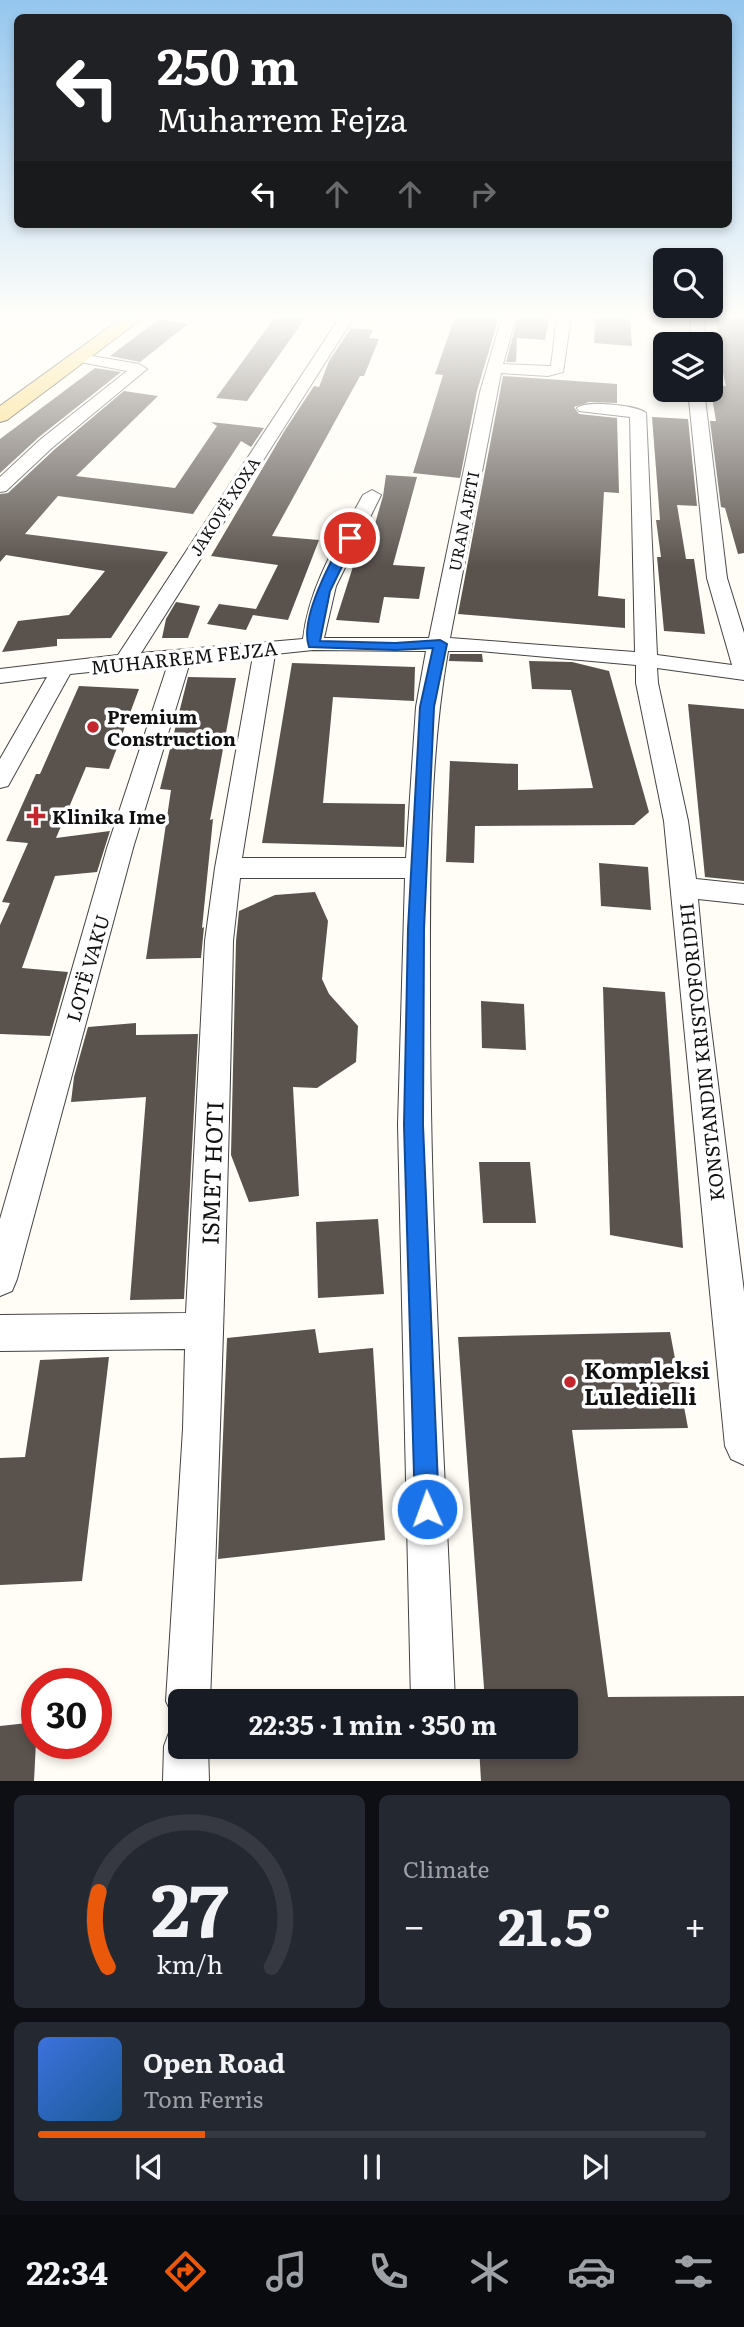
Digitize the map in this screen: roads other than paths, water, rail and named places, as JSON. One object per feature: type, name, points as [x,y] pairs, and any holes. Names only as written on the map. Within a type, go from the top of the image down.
[{"type":"main road","points":[[0,416],[22,400]]},
{"type":"street","points":[[0,487],[47,443],[100,400]]},
{"type":"street","name":"JAKOVË XOXA","points":[[125,661],[293,400]]},
{"type":"street","name":"URAN AJETI","points":[[433,1689],[414,1125],[419,868],[427,707],[488,400]]},
{"type":"street","points":[[697,402],[717,578],[744,668]]},
{"type":"street","name":"KONSTANDIN KRISTOFORIDHI","points":[[585,408],[638,413],[647,683],[676,821],[744,1446]]},
{"type":"street","points":[[313,644],[324,591],[372,495]]},
{"type":"street","name":"MUHARREM FEJZA","points":[[0,676],[125,661],[313,644],[440,644],[647,660],[744,673]]},
{"type":"street","name":"ISMET HOTI","points":[[189,1689],[202,1429],[202,1331],[211,1188],[219,941],[228,868],[265,649]]},
{"type":"street","name":"LOTË VAKU","points":[[0,1279],[120,848],[180,658]]},
{"type":"street","points":[[0,780],[62,670]]},
{"type":"street","points":[[228,868],[419,868]]},
{"type":"street","points":[[684,888],[744,894]]},
{"type":"street","points":[[0,1333],[202,1331]]},
{"type":"street","points":[[186,1759],[187,1781]]},
{"type":"place","name":"Premium Construction","points":[[93,727]]},
{"type":"place","name":"Klinika Ime","points":[[36,816]]},
{"type":"place","name":"Kompleksi Luledielli","points":[[570,1382]]}]
